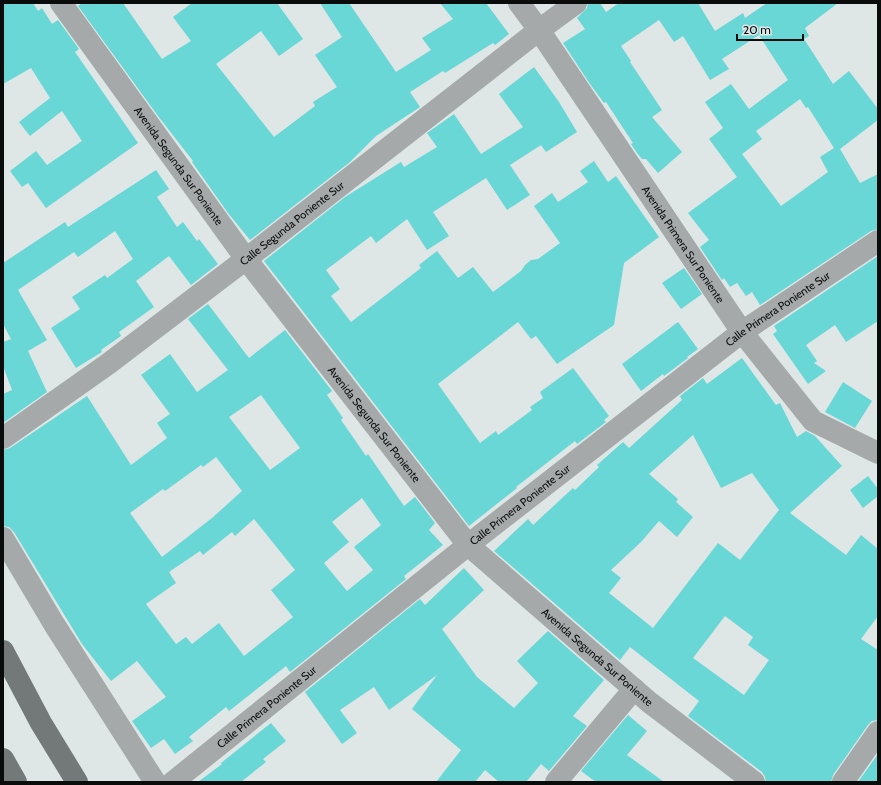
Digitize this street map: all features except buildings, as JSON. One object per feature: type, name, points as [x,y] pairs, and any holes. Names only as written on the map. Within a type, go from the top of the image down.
[{"type":"main road","points":[[3,652],[41,723],[77,782]]},
{"type":"main road","points":[[3,759],[16,782]]},
{"type":"street","name":"Avenida Segunda Sur Poniente","points":[[61,3],[246,259],[468,545],[649,702],[754,782]]},
{"type":"street","name":"Avenida Primera Sur Poniente","points":[[519,3],[539,30],[742,332],[814,421],[878,453]]},
{"type":"street","name":"Calle Segunda Poniente Sur","points":[[3,438],[108,364],[246,259],[539,30],[576,3]]},
{"type":"street","name":"Calle Primera Poniente Sur","points":[[173,782],[468,545],[742,332],[878,241]]},
{"type":"street","points":[[3,538],[54,624],[155,782]]},
{"type":"street","points":[[556,782],[634,689]]},
{"type":"street","points":[[843,782],[878,732]]}]
